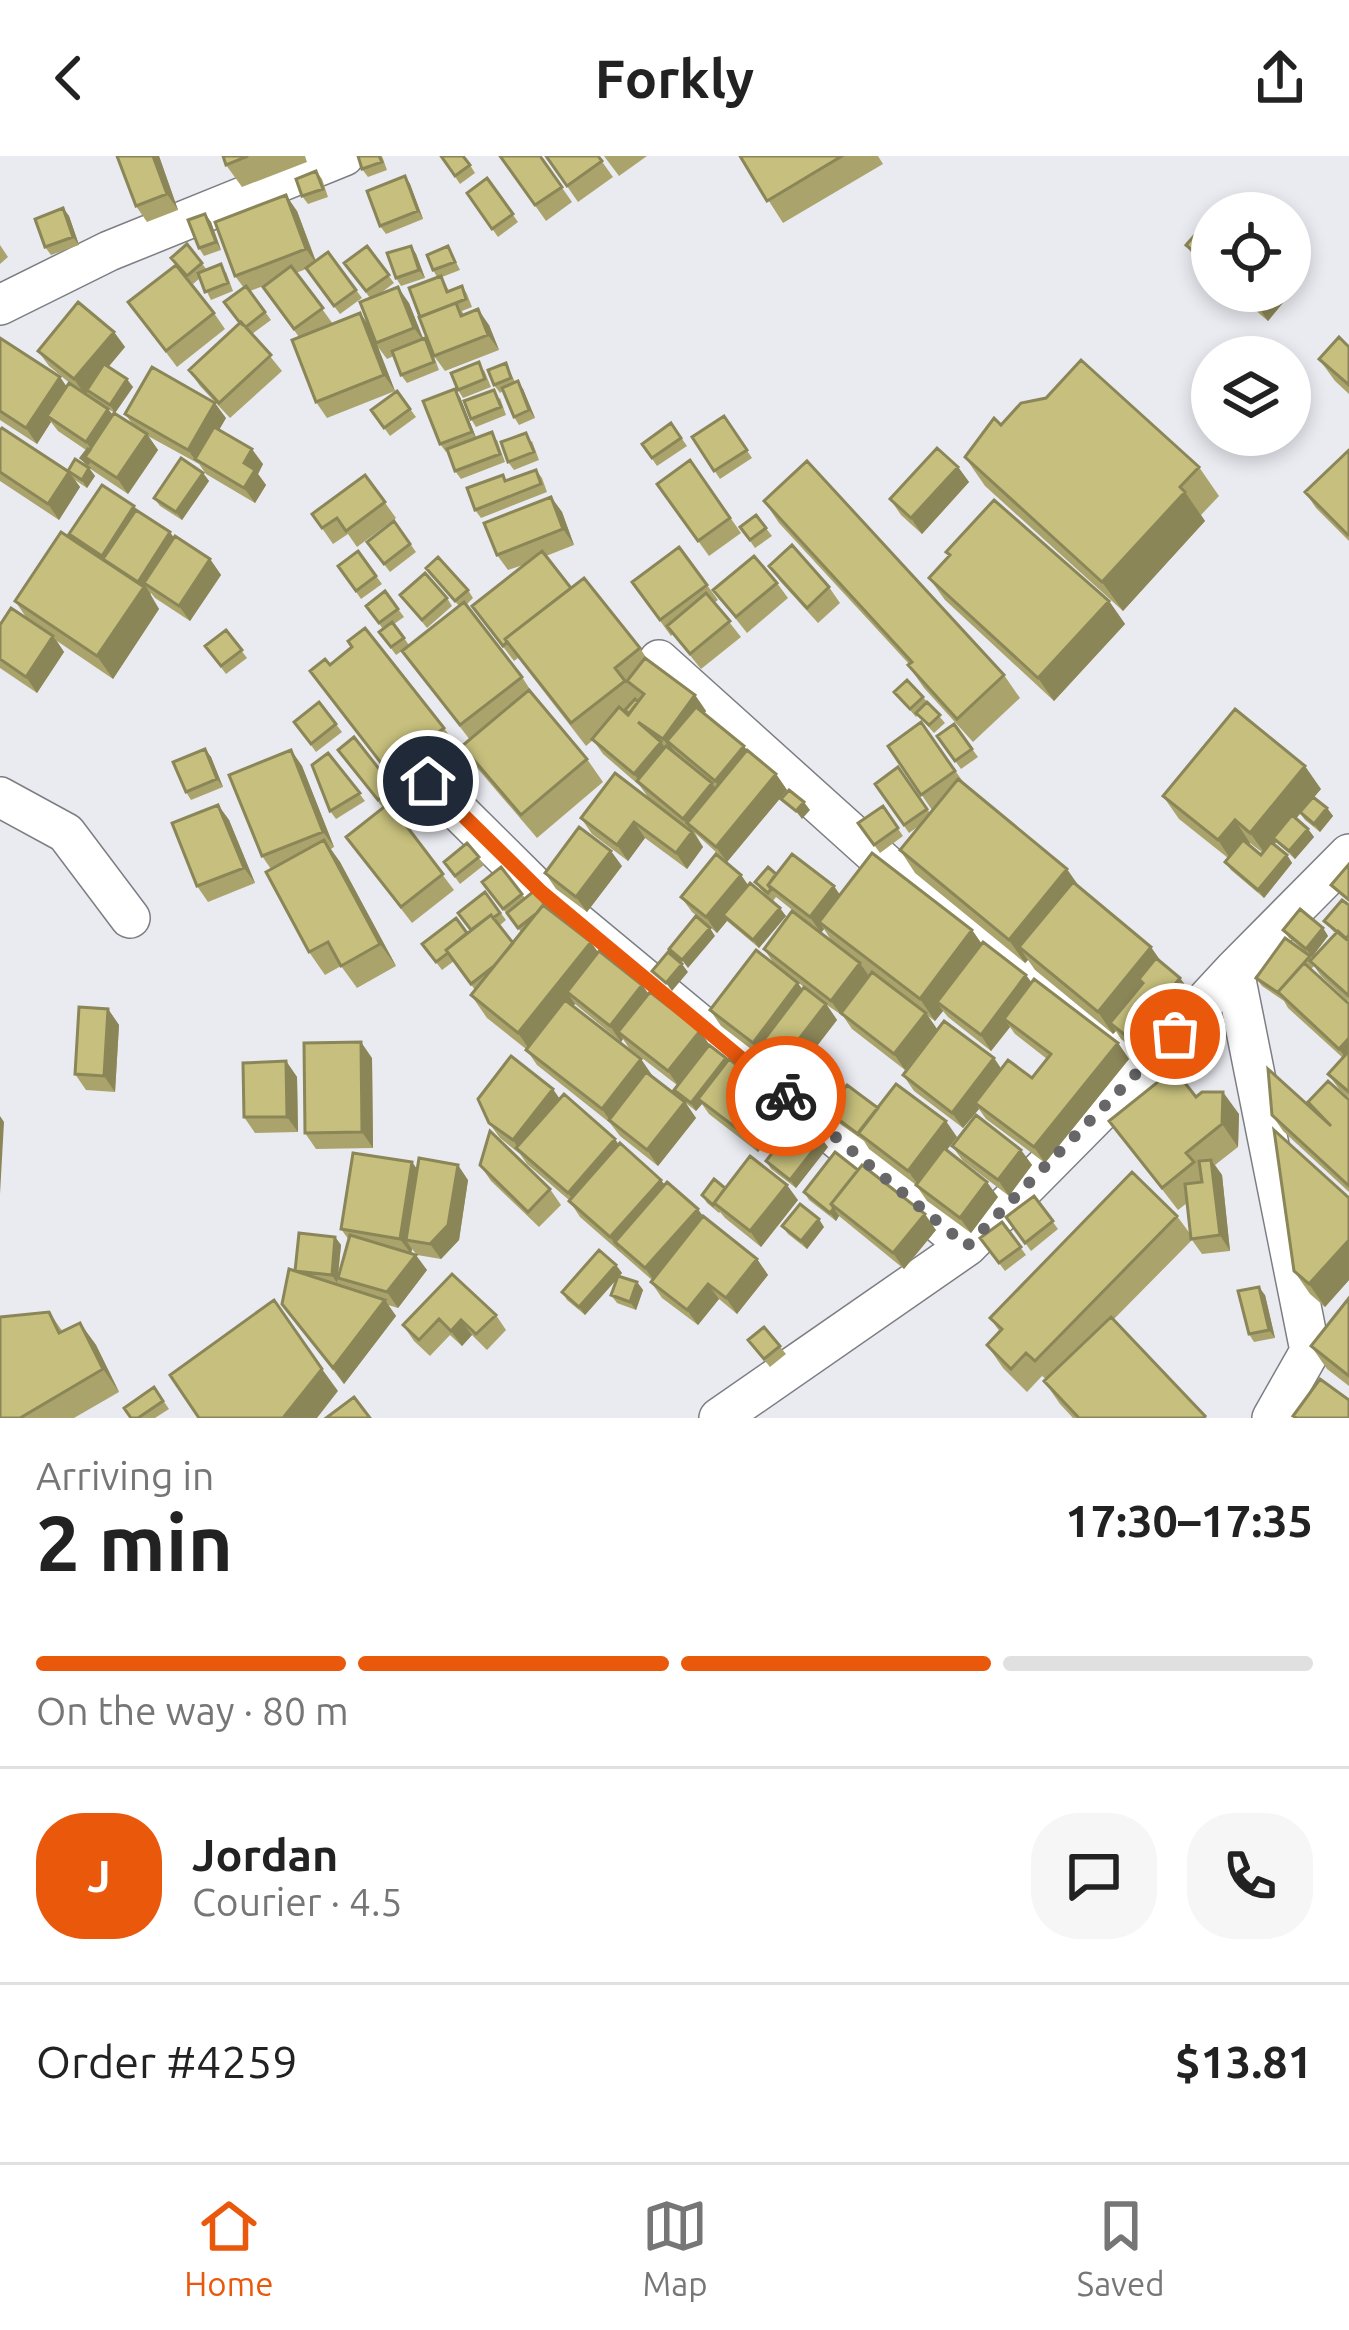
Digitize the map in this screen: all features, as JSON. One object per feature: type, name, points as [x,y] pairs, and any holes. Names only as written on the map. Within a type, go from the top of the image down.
[{"type":"street","points":[[0,305],[109,251],[344,156]]},
{"type":"street","points":[[659,660],[890,868],[1033,973],[1146,1065]]},
{"type":"street","points":[[428,781],[541,892],[967,1246]]},
{"type":"street","points":[[0,797],[66,833],[130,918]]},
{"type":"street","points":[[719,1418],[967,1246],[1349,854]]},
{"type":"street","points":[[1234,970],[1310,1351]]},
{"type":"street","points":[[1272,1418],[1310,1351],[1336,1318]]},
{"type":"building","points":[[117,156],[153,156],[167,194],[136,206]]},
{"type":"building","points":[[223,156],[248,156],[226,165]]},
{"type":"building","points":[[358,156],[379,156],[382,162],[362,169]]},
{"type":"building","points":[[441,156],[463,156],[470,165],[455,176]]},
{"type":"building","points":[[500,156],[540,156],[562,187],[535,205]]},
{"type":"building","points":[[546,156],[598,156],[602,161],[567,186]]},
{"type":"building","points":[[740,156],[842,156],[767,201]]},
{"type":"building","points":[[316,171],[323,189],[302,196],[296,179]]},
{"type":"building","points":[[405,176],[418,211],[380,226],[367,191]]},
{"type":"building","points":[[487,178],[513,214],[492,229],[467,193]]},
{"type":"building","points":[[286,195],[306,249],[235,276],[215,222]]},
{"type":"building","points":[[63,208],[73,237],[45,247],[35,219]]},
{"type":"building","points":[[205,214],[216,242],[199,248],[188,220]]},
{"type":"building","points":[[187,244],[202,263],[187,276],[171,258]]},
{"type":"building","points":[[367,246],[389,275],[366,291],[344,263]]},
{"type":"building","points":[[411,246],[419,270],[396,278],[387,253]]},
{"type":"building","points":[[448,246],[455,262],[433,270],[427,255]]},
{"type":"building","points":[[328,252],[356,290],[334,306],[306,268]]},
{"type":"building","points":[[221,264],[228,283],[205,292],[198,273]]},
{"type":"building","points":[[176,265],[214,313],[166,351],[128,302]]},
{"type":"building","points":[[291,266],[323,308],[294,329],[263,287]]},
{"type":"building","points":[[441,276],[447,292],[462,286],[466,299],[420,317],[409,288]]},
{"type":"building","points":[[246,286],[265,312],[246,327],[224,302]]},
{"type":"building","points":[[398,287],[414,328],[376,343],[360,302]]},
{"type":"building","points":[[78,302],[114,332],[74,379],[38,351]]},
{"type":"building","points":[[456,303],[461,316],[478,309],[488,335],[434,356],[419,317]]},
{"type":"building","points":[[360,313],[384,375],[316,402],[292,340]]},
{"type":"building","points":[[241,322],[271,355],[219,403],[189,370]]},
{"type":"building","points":[[1339,337],[1349,347],[1349,385],[1319,359]]},
{"type":"building","points":[[0,338],[60,377],[26,428],[0,411]]},
{"type":"building","points":[[425,338],[434,362],[401,375],[392,351]]},
{"type":"building","points":[[1081,360],[1199,467],[1180,487],[1185,492],[1102,582],[965,457],[994,418],[1001,425],[1021,403],[1046,398]]},
{"type":"building","points":[[479,362],[485,379],[458,390],[451,373]]},
{"type":"building","points":[[506,363],[511,378],[494,385],[488,370]]},
{"type":"building","points":[[104,364],[127,379],[110,405],[87,390]]},
{"type":"building","points":[[152,367],[215,403],[188,450],[125,414]]},
{"type":"building","points":[[518,381],[529,410],[514,417],[502,388]]},
{"type":"building","points":[[69,383],[108,409],[86,442],[47,416]]},
{"type":"building","points":[[455,389],[472,432],[440,444],[423,401]]},
{"type":"building","points":[[494,390],[501,407],[471,419],[464,401]]},
{"type":"building","points":[[397,391],[410,409],[384,428],[371,410]]},
{"type":"building","points":[[114,413],[147,434],[117,478],[85,457]]},
{"type":"building","points":[[724,416],[747,450],[714,471],[692,437]]},
{"type":"building","points":[[671,423],[681,438],[652,458],[642,444]]},
{"type":"building","points":[[214,427],[252,449],[244,463],[255,470],[244,488],[195,459]]},
{"type":"building","points":[[2,428],[69,472],[48,504],[0,472]]},
{"type":"building","points":[[492,432],[500,454],[455,471],[447,449]]},
{"type":"building","points":[[526,433],[534,452],[508,462],[501,442]]},
{"type":"building","points":[[937,448],[958,467],[911,518],[890,499]]},
{"type":"building","points":[[1349,450],[1349,534],[1348,535],[1305,492]]},
{"type":"building","points":[[181,458],[203,473],[176,512],[154,498]]},
{"type":"building","points":[[75,459],[89,468],[82,480],[68,471]]},
{"type":"building","points":[[690,460],[730,518],[698,541],[657,484]]},
{"type":"building","points":[[807,461],[1004,675],[957,719],[908,665],[912,662],[764,501]]},
{"type":"building","points":[[536,470],[541,484],[475,510],[467,488]]},
{"type":"building","points":[[365,475],[385,502],[346,531],[337,518],[322,528],[312,514]]},
{"type":"building","points":[[102,485],[134,506],[102,556],[69,534]]},
{"type":"building","points":[[551,497],[563,529],[497,555],[484,523]]},
{"type":"building","points":[[994,500],[1109,601],[1038,678],[929,578]]},
{"type":"building","points":[[136,510],[170,532],[138,582],[103,559]]},
{"type":"building","points":[[756,515],[766,528],[750,540],[740,527]]},
{"type":"building","points":[[394,521],[410,544],[384,564],[367,542]]},
{"type":"building","points":[[61,532],[144,587],[97,656],[15,601]]},
{"type":"building","points":[[175,536],[210,559],[179,606],[144,583]]},
{"type":"building","points":[[792,545],[829,587],[807,608],[769,566]]},
{"type":"building","points":[[679,547],[707,585],[660,620],[632,582]]},
{"type":"building","points":[[358,551],[376,576],[356,591],[338,566]]},
{"type":"building","points":[[542,551],[571,588],[505,639],[503,646],[472,606]]},
{"type":"building","points":[[754,556],[777,583],[736,617],[713,590]]},
{"type":"building","points":[[438,557],[468,590],[455,601],[426,568]]},
{"type":"building","points":[[425,573],[447,598],[422,620],[400,595]]},
{"type":"building","points":[[584,578],[640,648],[615,668],[625,681],[571,723],[505,639]]},
{"type":"building","points":[[385,591],[398,609],[379,623],[366,606]]},
{"type":"building","points":[[706,593],[730,621],[690,654],[667,626]]},
{"type":"building","points":[[464,602],[522,677],[460,725],[402,651]]},
{"type":"building","points":[[11,608],[53,636],[26,677],[0,659],[0,625]]},
{"type":"building","points":[[392,622],[404,638],[391,647],[379,632]]},
{"type":"building","points":[[365,628],[444,728],[388,772],[310,671],[325,659],[330,665],[352,647],[348,641]]},
{"type":"building","points":[[226,630],[242,650],[221,666],[205,646]]},
{"type":"building","points":[[645,658],[695,695],[663,739],[638,722],[661,742],[634,774],[592,739],[619,707],[628,715],[644,694],[627,681]]},
{"type":"building","points":[[907,680],[923,697],[910,709],[894,692]]},
{"type":"building","points":[[529,690],[587,759],[521,815],[462,746]]},
{"type":"building","points":[[319,702],[336,724],[311,744],[294,722]]},
{"type":"building","points":[[927,702],[940,715],[929,725],[916,713]]},
{"type":"building","points":[[696,707],[744,746],[715,781],[667,741]]},
{"type":"building","points":[[1235,709],[1305,766],[1250,833],[1235,820],[1218,840],[1163,796]]},
{"type":"building","points":[[921,722],[955,771],[921,795],[888,746]]},
{"type":"building","points":[[954,724],[972,749],[955,761],[937,736]]},
{"type":"building","points":[[354,737],[394,788],[378,800],[338,750]]},
{"type":"building","points":[[666,746],[712,783],[683,819],[637,781]]},
{"type":"building","points":[[205,749],[217,779],[186,792],[173,762]]},
{"type":"building","points":[[291,750],[323,832],[262,856],[229,775]]},
{"type":"building","points":[[747,750],[776,774],[716,847],[687,823]]},
{"type":"building","points":[[328,753],[360,793],[330,811],[312,765]]},
{"type":"building","points":[[898,767],[927,809],[904,825],[875,784]]},
{"type":"building","points":[[615,773],[692,832],[676,853],[634,822],[617,845],[581,818]]},
{"type":"building","points":[[958,779],[1067,869],[1009,940],[900,850]]},
{"type":"building","points":[[789,790],[804,802],[796,811],[781,799]]},
{"type":"building","points":[[1313,797],[1327,808],[1314,824],[1300,812]]},
{"type":"building","points":[[389,803],[443,874],[401,907],[346,837]]},
{"type":"building","points":[[218,805],[244,868],[197,886],[172,823]]},
{"type":"building","points":[[883,806],[898,828],[874,845],[858,823]]},
{"type":"building","points":[[1292,815],[1308,829],[1289,851],[1273,838]]},
{"type":"building","points":[[579,827],[611,851],[576,897],[545,873]]},
{"type":"building","points":[[324,840],[380,944],[341,966],[328,942],[309,952],[266,872]]},
{"type":"building","points":[[1243,840],[1261,855],[1271,842],[1287,855],[1258,890],[1225,862]]},
{"type":"building","points":[[467,843],[479,857],[455,876],[444,862]]},
{"type":"building","points":[[872,853],[972,930],[920,999],[819,922]]},
{"type":"building","points":[[716,854],[741,875],[706,917],[681,897]]},
{"type":"building","points":[[792,854],[834,886],[810,917],[768,885]]},
{"type":"building","points":[[1349,864],[1349,900],[1331,885]]},
{"type":"building","points":[[501,867],[522,894],[503,909],[482,882]]},
{"type":"building","points":[[768,867],[776,874],[768,893],[755,882]]},
{"type":"building","points":[[1073,882],[1151,947],[1098,1012],[1019,947]]},
{"type":"building","points":[[750,883],[780,908],[753,940],[723,915]]},
{"type":"building","points":[[534,891],[546,906],[518,928],[507,913]]},
{"type":"building","points":[[485,892],[500,913],[471,930],[458,913]]},
{"type":"building","points":[[1342,900],[1349,905],[1346,939],[1324,921]]},
{"type":"building","points":[[543,905],[591,942],[518,1033],[471,995]]},
{"type":"building","points":[[1300,909],[1323,928],[1306,949],[1283,930]]},
{"type":"building","points":[[792,911],[860,963],[831,1001],[764,949]]},
{"type":"building","points":[[491,915],[513,943],[471,984],[446,950]]},
{"type":"building","points":[[696,916],[710,928],[682,960],[669,949]]},
{"type":"building","points":[[456,918],[467,933],[436,962],[422,944]]},
{"type":"building","points":[[1338,931],[1349,941],[1349,996],[1310,961]]},
{"type":"building","points":[[1285,938],[1310,956],[1280,994],[1256,978]]},
{"type":"building","points":[[983,942],[1026,975],[981,1035],[937,1002]]},
{"type":"building","points":[[756,950],[798,983],[753,1043],[710,1010]]},
{"type":"building","points":[[599,951],[642,985],[610,1026],[567,992]]},
{"type":"building","points":[[668,952],[682,964],[666,983],[652,971]]},
{"type":"building","points":[[1156,958],[1180,978],[1130,1039],[1110,1023],[1143,983],[1139,979]]},
{"type":"building","points":[[1304,963],[1349,1004],[1349,1038],[1339,1049],[1278,992]]},
{"type":"building","points":[[872,972],[926,1013],[894,1054],[841,1013]]},
{"type":"building","points":[[1034,979],[1118,1043],[1034,1147],[975,1103],[1008,1060],[1032,1078],[1051,1054],[1004,1019]]},
{"type":"building","points":[[804,987],[826,1004],[782,1061],[760,1045]]},
{"type":"building","points":[[650,992],[700,1031],[668,1071],[618,1032]]},
{"type":"building","points":[[565,1000],[641,1059],[602,1109],[526,1050]]},
{"type":"building","points":[[79,1007],[108,1009],[104,1076],[75,1074]]},
{"type":"building","points":[[944,1021],[994,1058],[952,1113],[903,1075]]},
{"type":"building","points":[[361,1042],[362,1132],[305,1133],[304,1043]]},
{"type":"building","points":[[709,1045],[726,1058],[691,1103],[674,1090]]},
{"type":"building","points":[[1349,1051],[1349,1092],[1328,1074]]},
{"type":"building","points":[[511,1056],[553,1089],[513,1140],[489,1123],[478,1099]]},
{"type":"building","points":[[729,1059],[779,1098],[748,1137],[698,1099]]},
{"type":"building","points":[[286,1061],[287,1117],[244,1117],[243,1063]]},
{"type":"building","points":[[1174,1069],[1196,1097],[1202,1092],[1223,1092],[1222,1124],[1186,1153],[1194,1162],[1162,1188],[1109,1121]]},
{"type":"building","points":[[1268,1069],[1331,1126],[1308,1102],[1328,1081],[1349,1100],[1349,1186],[1272,1115]]},
{"type":"building","points":[[646,1072],[685,1102],[647,1150],[609,1120]]},
{"type":"building","points":[[896,1084],[946,1121],[908,1171],[858,1133]]},
{"type":"building","points":[[847,1085],[878,1108],[858,1134],[827,1111]]},
{"type":"building","points":[[564,1094],[615,1139],[568,1193],[516,1148]]},
{"type":"building","points":[[976,1115],[1021,1150],[998,1180],[952,1146]]},
{"type":"building","points":[[798,1120],[822,1139],[790,1180],[766,1161]]},
{"type":"building","points":[[1274,1130],[1349,1198],[1349,1240],[1309,1284],[1294,1271]]},
{"type":"building","points":[[490,1131],[550,1189],[528,1212],[480,1165]]},
{"type":"building","points":[[620,1143],[661,1180],[610,1237],[569,1201]]},
{"type":"building","points":[[944,1148],[987,1182],[960,1218],[916,1185]]},
{"type":"building","points":[[835,1152],[858,1170],[831,1204],[830,1213],[804,1192]]},
{"type":"building","points":[[353,1153],[412,1162],[400,1239],[341,1229]]},
{"type":"building","points":[[750,1156],[787,1185],[750,1231],[714,1203]]},
{"type":"building","points":[[419,1158],[458,1165],[448,1225],[430,1244],[406,1240]]},
{"type":"building","points":[[1211,1160],[1220,1235],[1191,1239],[1185,1184],[1202,1182],[1199,1161]]},
{"type":"building","points":[[862,1165],[925,1214],[893,1253],[831,1204]]},
{"type":"building","points":[[1132,1172],[1177,1216],[1035,1361],[1026,1353],[1011,1369],[987,1345],[1002,1329],[990,1318]]},
{"type":"building","points":[[714,1179],[725,1188],[713,1205],[702,1195]]},
{"type":"building","points":[[667,1182],[698,1209],[645,1268],[615,1242]]},
{"type":"building","points":[[1034,1196],[1053,1221],[1025,1243],[1006,1217]]},
{"type":"building","points":[[800,1204],[819,1219],[801,1241],[782,1226]]},
{"type":"building","points":[[703,1216],[757,1259],[726,1298],[708,1284],[687,1310],[651,1282]]},
{"type":"building","points":[[1002,1222],[1021,1247],[999,1263],[980,1238]]},
{"type":"building","points":[[299,1233],[335,1237],[332,1275],[295,1271]]},
{"type":"building","points":[[350,1235],[416,1255],[387,1292],[338,1278]]},
{"type":"building","points":[[599,1250],[616,1265],[579,1307],[562,1292]]},
{"type":"building","points":[[289,1269],[385,1300],[333,1368],[282,1304]]},
{"type":"building","points":[[452,1274],[496,1315],[476,1334],[461,1320],[451,1331],[439,1319],[419,1340],[403,1325]]},
{"type":"building","points":[[618,1276],[637,1282],[630,1302],[611,1295]]},
{"type":"building","points":[[1259,1287],[1269,1330],[1249,1334],[1238,1291]]},
{"type":"building","points":[[1349,1298],[1349,1376],[1311,1346]]},
{"type":"building","points":[[274,1300],[322,1369],[283,1418],[199,1418],[170,1375]]},
{"type":"building","points":[[49,1312],[59,1333],[80,1323],[103,1369],[20,1418],[0,1418],[0,1317]]},
{"type":"building","points":[[1111,1317],[1203,1418],[1079,1418],[1044,1381]]},
{"type":"building","points":[[764,1327],[780,1346],[764,1359],[748,1340]]},
{"type":"building","points":[[1320,1379],[1349,1400],[1349,1418],[1293,1416]]},
{"type":"building","points":[[154,1387],[163,1401],[131,1418],[124,1408]]},
{"type":"building","points":[[354,1397],[370,1418],[326,1418]]},
{"type":"way so far","points":[[786,1096],[967,1246],[1175,1034]]},
{"type":"route","points":[[428,781],[541,892],[786,1096]]}]
